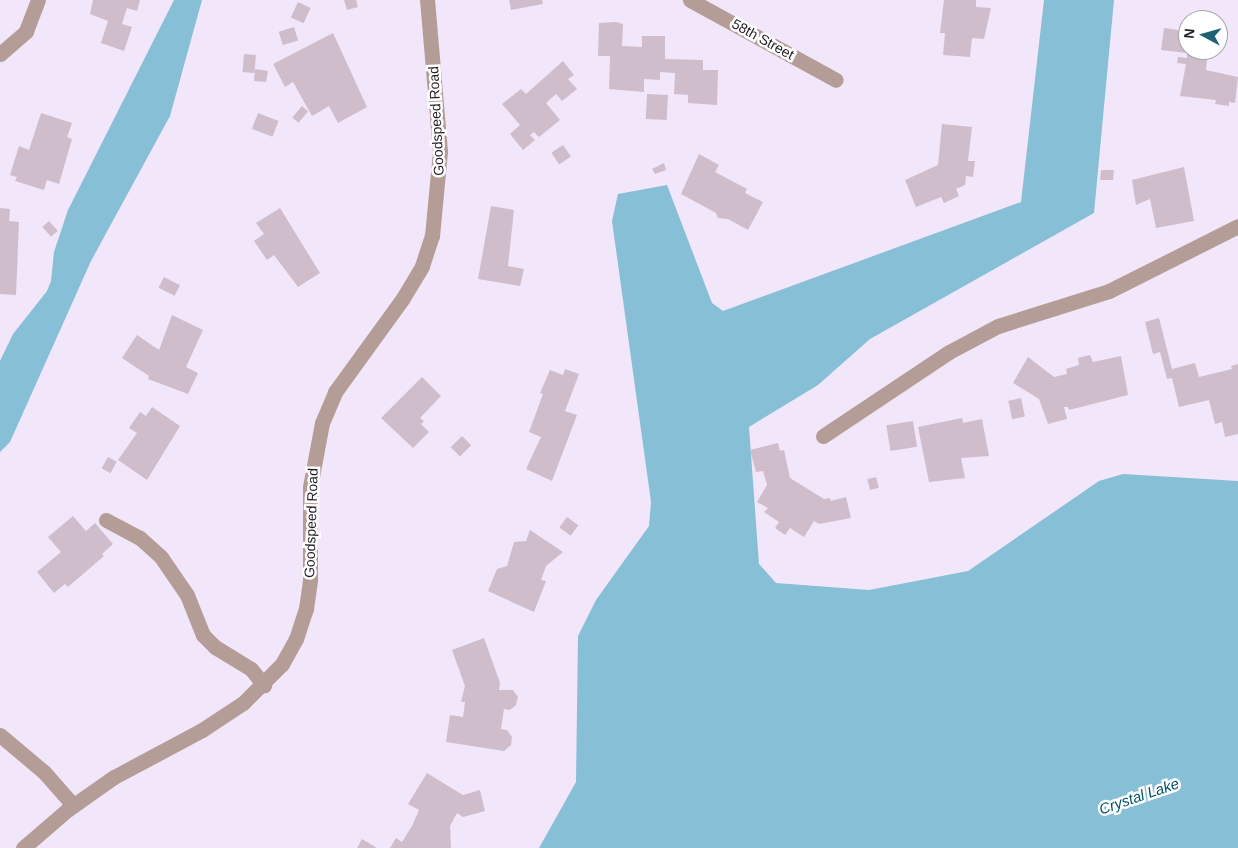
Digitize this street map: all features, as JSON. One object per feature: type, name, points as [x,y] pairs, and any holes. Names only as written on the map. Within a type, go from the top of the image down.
[{"type":"street","points":[[0,54],[26,31],[38,0]]},
{"type":"street","name":"Goodspeed Road","points":[[23,848],[73,805],[114,777],[202,730],[264,685],[282,664],[296,639],[306,609],[310,579],[310,488],[313,456],[322,423],[335,392],[411,285],[422,266],[432,236],[438,199],[440,151],[427,0]]},
{"type":"street","name":"58th Street","points":[[690,0],[836,80]]},
{"type":"street","points":[[823,436],[949,352],[998,326],[1109,291],[1238,226]]},
{"type":"street","points":[[106,520],[140,538],[161,557],[184,589],[203,635],[215,647],[251,669],[264,685]]},
{"type":"street","points":[[0,735],[44,772],[73,805]]},
{"type":"water","points":[[174,0],[202,0],[170,116],[91,261],[10,442],[0,452],[0,361],[13,334],[47,291],[51,281],[54,252],[68,210]]},
{"type":"water","name":"Crystal Lake","points":[[1044,0],[1114,0],[1094,213],[870,339],[818,385],[749,427],[759,564],[776,583],[869,590],[968,571],[1099,481],[1123,474],[1238,481],[1238,848],[539,848],[576,782],[578,636],[596,600],[649,526],[651,502],[612,221],[618,194],[667,185],[712,303],[723,311],[1021,202]]},
{"type":"building","points":[[93,0],[140,0],[137,11],[127,8],[122,24],[132,27],[124,51],[101,43],[108,21],[90,14]]},
{"type":"building","points":[[344,0],[356,0],[358,7],[347,10]]},
{"type":"building","points":[[509,0],[542,0],[543,4],[511,10]]},
{"type":"building","points":[[944,0],[976,0],[976,7],[991,8],[984,39],[972,38],[970,57],[943,55],[945,33],[940,33]]},
{"type":"building","points":[[298,2],[311,8],[304,23],[291,17]]},
{"type":"building","points":[[616,22],[623,24],[622,46],[642,47],[642,36],[665,36],[665,59],[703,60],[703,70],[718,70],[717,105],[688,103],[688,95],[674,94],[675,73],[660,72],[660,80],[644,79],[644,92],[609,89],[610,56],[598,56],[599,23]]},
{"type":"building","points":[[294,27],[298,40],[283,45],[279,32]]},
{"type":"building","points":[[1164,28],[1178,30],[1178,52],[1161,50]]},
{"type":"building","points":[[333,33],[367,107],[338,123],[329,106],[312,116],[293,82],[285,87],[273,64]]},
{"type":"building","points":[[244,54],[256,55],[254,73],[242,72]]},
{"type":"building","points":[[1178,57],[1178,60],[1207,60],[1206,70],[1238,77],[1235,103],[1229,102],[1229,106],[1215,104],[1216,100],[1180,96],[1186,64],[1177,63]]},
{"type":"building","points":[[563,61],[574,75],[568,79],[577,89],[562,101],[556,94],[546,103],[560,120],[539,137],[534,132],[530,135],[535,140],[523,150],[510,134],[520,125],[502,104],[521,89],[526,94]]},
{"type":"building","points":[[255,69],[268,71],[266,82],[254,81]]},
{"type":"building","points":[[647,94],[668,95],[667,120],[646,119]]},
{"type":"building","points":[[302,106],[308,111],[298,123],[292,117]]},
{"type":"building","points":[[41,113],[72,123],[67,137],[72,139],[59,184],[47,180],[44,190],[15,181],[17,177],[10,175],[19,146],[29,150]]},
{"type":"building","points":[[258,113],[279,121],[272,137],[252,129]]},
{"type":"building","points":[[942,124],[972,127],[968,161],[975,161],[973,177],[966,176],[965,185],[956,189],[959,196],[944,203],[941,197],[916,207],[905,180],[938,165]]},
{"type":"building","points":[[563,145],[571,157],[559,164],[551,153]]},
{"type":"building","points":[[699,154],[719,165],[715,172],[747,189],[745,193],[763,202],[748,230],[728,219],[718,218],[716,213],[681,194]]},
{"type":"building","points":[[664,163],[666,170],[655,174],[652,169]]},
{"type":"building","points":[[1184,167],[1194,221],[1156,228],[1150,199],[1136,205],[1132,180]]},
{"type":"building","points":[[1101,170],[1114,170],[1113,180],[1100,180]]},
{"type":"building","points":[[491,206],[514,210],[508,266],[524,269],[520,286],[478,279]]},
{"type":"building","points":[[0,208],[10,209],[9,221],[19,222],[16,295],[0,294]]},
{"type":"building","points":[[280,208],[320,273],[298,287],[274,255],[267,260],[254,241],[264,234],[256,223]]},
{"type":"building","points":[[49,221],[58,231],[51,237],[42,227]]},
{"type":"building","points":[[164,277],[180,285],[175,296],[159,288]]},
{"type":"building","points":[[172,315],[203,330],[186,367],[198,373],[188,394],[148,379],[149,376],[122,358],[137,335],[159,350]]},
{"type":"building","points":[[1159,318],[1172,369],[1195,363],[1199,377],[1232,369],[1231,366],[1238,364],[1238,434],[1225,437],[1222,422],[1215,424],[1209,400],[1179,407],[1172,378],[1167,379],[1160,352],[1153,354],[1145,322]]},
{"type":"building","points":[[1090,355],[1093,362],[1121,356],[1128,395],[1069,410],[1068,407],[1064,407],[1067,419],[1048,424],[1039,399],[1013,383],[1028,357],[1054,377],[1067,374],[1066,369],[1079,365],[1078,358]]},
{"type":"building","points":[[565,369],[579,374],[565,411],[577,415],[552,481],[526,469],[541,437],[529,432],[543,394],[540,393],[550,370],[563,375]]},
{"type":"building","points":[[422,377],[441,396],[420,418],[424,421],[421,424],[429,432],[413,448],[381,418]]},
{"type":"building","points":[[1021,398],[1025,417],[1012,419],[1008,401]]},
{"type":"building","points":[[152,407],[180,426],[147,480],[118,460],[137,433],[129,428],[140,412],[146,416]]},
{"type":"building","points":[[962,418],[963,423],[982,419],[989,456],[961,458],[965,478],[929,482],[918,427]]},
{"type":"building","points":[[913,421],[917,447],[890,451],[886,425]]},
{"type":"building","points":[[462,436],[471,445],[460,457],[451,447]]},
{"type":"building","points":[[778,443],[780,451],[784,450],[790,478],[824,499],[830,498],[831,501],[846,497],[851,518],[819,524],[814,521],[804,537],[790,528],[785,535],[775,528],[779,522],[764,512],[768,508],[757,502],[767,485],[763,471],[756,472],[750,450]]},
{"type":"building","points":[[108,457],[117,462],[110,473],[102,468]]},
{"type":"building","points":[[876,477],[879,488],[870,490],[867,479]]},
{"type":"building","points":[[73,516],[86,531],[95,523],[113,544],[102,554],[104,556],[68,587],[65,584],[54,593],[37,572],[61,552],[48,537]]},
{"type":"building","points":[[567,517],[578,525],[571,536],[559,528]]},
{"type":"building","points":[[530,530],[563,552],[546,566],[541,580],[546,581],[534,612],[488,591],[497,569],[507,566],[514,542],[526,541]]},
{"type":"building","points":[[484,638],[500,683],[499,690],[513,690],[518,697],[516,705],[510,710],[504,709],[501,729],[507,730],[512,737],[511,745],[504,751],[446,742],[450,715],[463,717],[465,702],[461,702],[465,686],[452,650]]},
{"type":"building","points":[[427,773],[463,795],[480,790],[485,811],[463,817],[457,813],[450,826],[451,848],[390,848],[396,838],[402,842],[412,826],[419,810],[408,804]]},
{"type":"building","points":[[362,839],[377,848],[357,848]]}]
